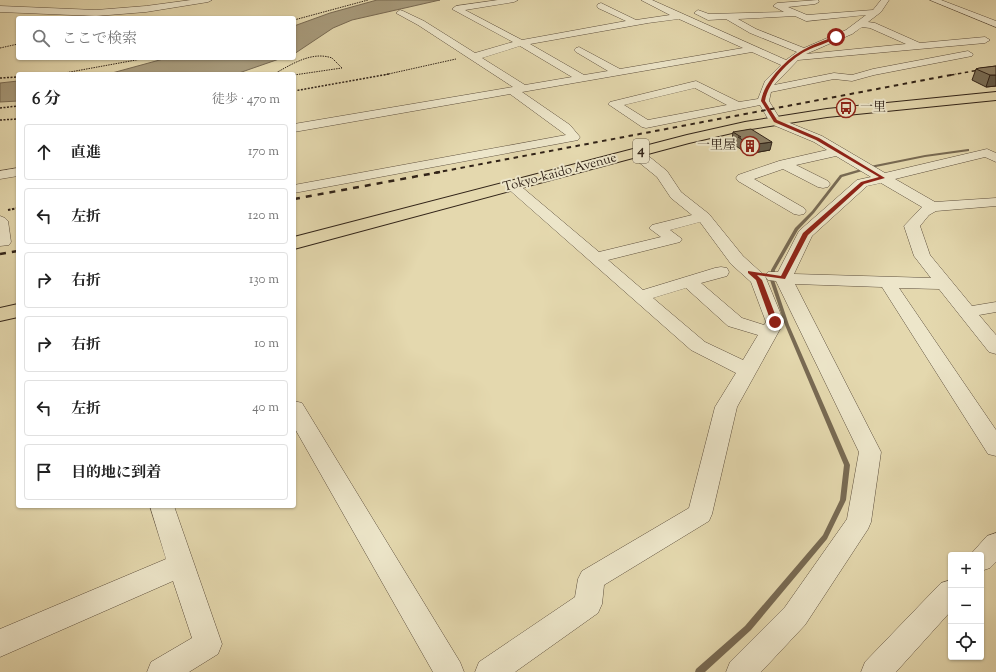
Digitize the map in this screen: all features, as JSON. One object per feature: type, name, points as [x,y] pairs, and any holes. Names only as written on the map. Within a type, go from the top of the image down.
[{"type":"highway","name":"Tokyo-kaido Avenue","points":[[296,242],[687,139],[775,121],[846,110],[996,96]]},
{"type":"highway","points":[[0,314],[16,310]]},
{"type":"street","points":[[0,9],[96,13],[208,0]]},
{"type":"street","points":[[514,0],[456,9],[521,43],[583,79]]},
{"type":"street","points":[[645,0],[753,49],[790,62],[919,46],[985,40]]},
{"type":"street","points":[[784,0],[795,4]]},
{"type":"street","points":[[934,0],[996,24]]},
{"type":"street","points":[[819,1],[777,6],[806,18],[877,6]]},
{"type":"street","points":[[845,4],[877,6]]},
{"type":"street","points":[[601,6],[634,22]]},
{"type":"street","points":[[473,57],[521,43],[634,22],[722,9],[715,6]]},
{"type":"street","points":[[877,6],[860,24],[849,32],[804,51],[790,62],[770,81],[764,96],[775,121],[818,139],[932,207]]},
{"type":"street","points":[[296,189],[574,137],[573,133],[553,120],[547,113],[529,102],[519,90],[473,57],[421,23],[400,13]]},
{"type":"street","points":[[698,13],[708,17],[796,14]]},
{"type":"street","points":[[978,17],[996,16]]},
{"type":"street","points":[[728,17],[753,30],[804,51]]},
{"type":"street","points":[[860,24],[872,25],[919,46],[952,58]]},
{"type":"street","points":[[296,128],[753,49]]},
{"type":"street","points":[[579,50],[618,72]]},
{"type":"street","points":[[738,106],[696,84],[614,104],[646,124],[738,106],[764,96],[834,76],[852,78],[873,72],[968,54]]},
{"type":"street","points":[[799,211],[743,178],[784,164],[839,151]]},
{"type":"street","points":[[490,672],[588,604],[590,579],[700,514],[726,407],[775,322],[759,280],[753,272],[737,260],[704,217],[676,195],[662,174],[636,153]]},
{"type":"street","points":[[780,277],[805,234],[862,183],[993,154]]},
{"type":"street","points":[[784,164],[823,184]]},
{"type":"street","points":[[0,175],[16,172]]},
{"type":"street","points":[[512,186],[698,346],[747,370]]},
{"type":"street","points":[[996,202],[932,207],[924,212],[912,226],[922,256],[996,348]]},
{"type":"street","points":[[596,258],[674,239],[657,228],[704,217]]},
{"type":"street","points":[[0,221],[7,241]]},
{"type":"street","points":[[640,296],[721,272]]},
{"type":"street","points":[[753,272],[792,279],[944,284]]},
{"type":"street","points":[[741,672],[795,616],[859,522],[870,452],[780,277]]},
{"type":"street","points":[[689,282],[735,322],[769,332]]},
{"type":"street","points":[[887,282],[996,448]]},
{"type":"street","points":[[967,312],[996,307]]},
{"type":"street","points":[[296,411],[449,672]]},
{"type":"street","points":[[162,672],[208,644],[163,508]]},
{"type":"street","points":[[984,557],[996,544]]},
{"type":"street","points":[[0,643],[181,564]]},
{"type":"street","points":[[876,672],[948,595]]},
{"type":"path","points":[[296,19],[368,0]]},
{"type":"path","points":[[0,48],[16,44]]},
{"type":"path","points":[[278,72],[294,63],[321,54],[332,57],[342,68],[296,75]]},
{"type":"path","points":[[296,91],[398,73],[430,64],[473,57]]},
{"type":"path","points":[[73,72],[136,60]]},
{"type":"path","points":[[0,78],[16,78]]},
{"type":"path","points":[[0,108],[16,106]]},
{"type":"path","points":[[0,120],[16,119]]},
{"type":"shaded area","points":[[377,0],[440,0],[352,20],[333,28],[296,53],[296,25],[330,13]]},
{"type":"shaded area","points":[[160,60],[276,60],[242,72],[116,72]]},
{"type":"shaded area","points":[[16,81],[16,101],[0,102],[0,83]]},
{"type":"building","points":[[996,66],[996,75],[990,75],[976,69],[979,68]]},
{"type":"building","points":[[751,129],[772,142],[750,145],[733,132]]},
{"type":"waterway","points":[[699,672],[748,628],[825,537],[843,500],[847,465],[787,325],[772,280],[773,270],[796,229],[813,212],[841,176],[875,166],[925,156],[968,150]]},
{"type":"railway","points":[[951,75],[996,67]]},
{"type":"railway","points":[[434,173],[956,74]]},
{"type":"railway","points":[[296,199],[440,172]]},
{"type":"railway","points":[[0,254],[16,251]]},
{"type":"place","name":"一里","points":[[846,108]]},
{"type":"place","name":"一里屋","points":[[750,146]]},
{"type":"route","points":[[775,322],[759,280],[750,272],[783,278],[805,234],[862,183],[883,178],[818,139],[775,121],[763,101],[770,81],[792,60],[804,51],[836,37]]}]
